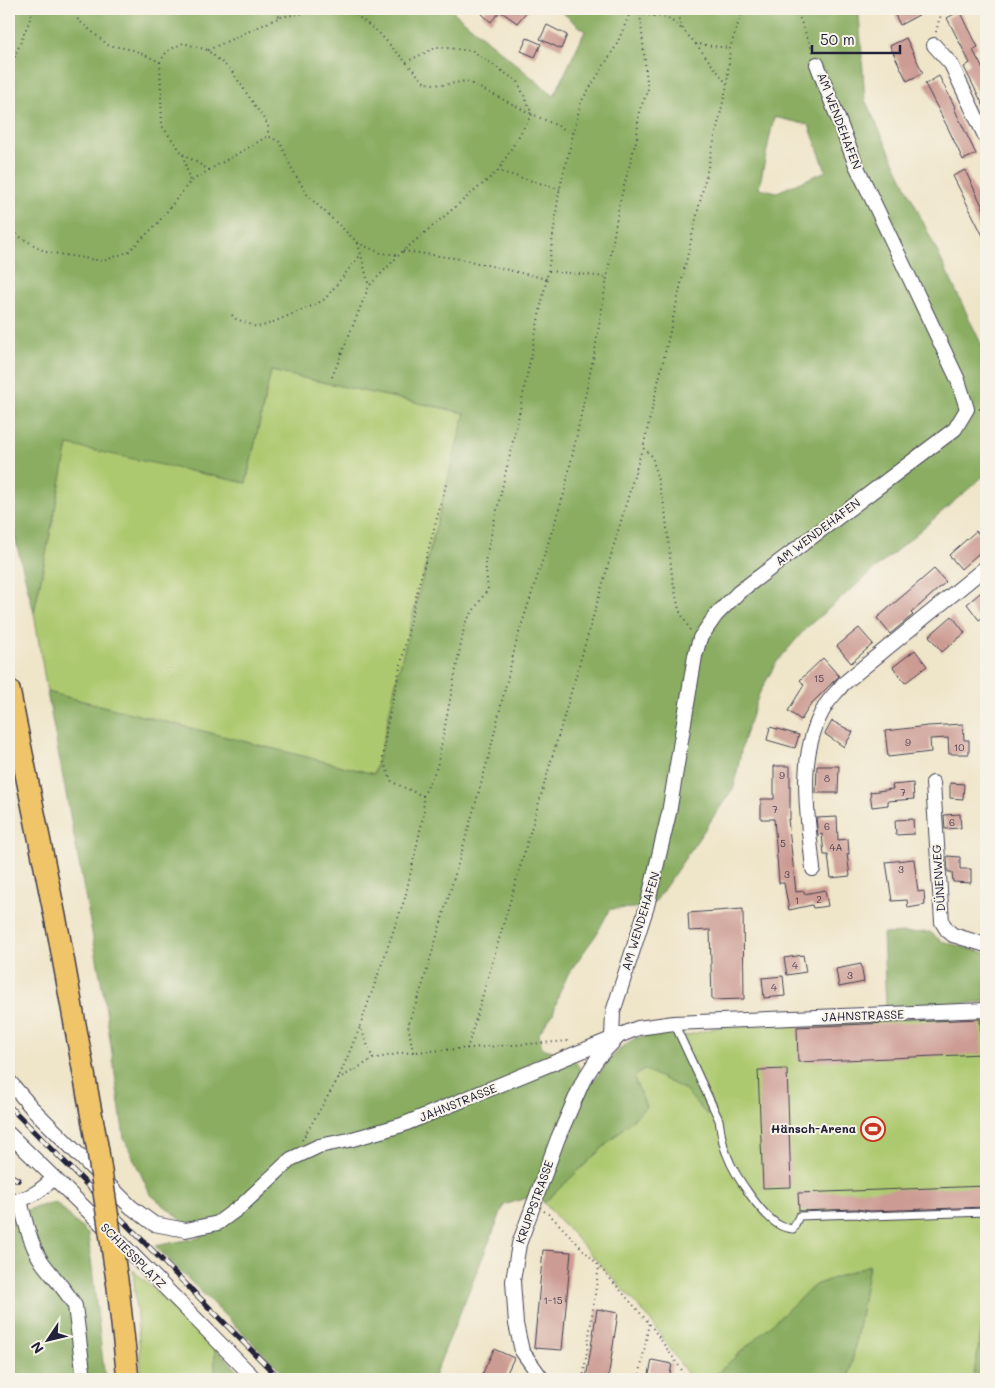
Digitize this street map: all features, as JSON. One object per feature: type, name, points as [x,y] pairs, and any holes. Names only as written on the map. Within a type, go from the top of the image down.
[{"type":"main road","points":[[9,690],[59,936],[98,1151],[118,1287],[128,1379]]},
{"type":"street","points":[[934,46],[951,64],[986,138]]},
{"type":"street","name":"AM WENDEHAFEN","points":[[616,1037],[613,1012],[647,906],[669,813],[695,656],[700,638],[716,615],[739,592],[955,429],[967,409],[958,380],[856,166],[817,64]]},
{"type":"street","points":[[813,869],[805,782],[808,747],[826,705],[843,684],[986,567]]},
{"type":"street","name":"DÜNENWEG","points":[[933,783],[942,922],[952,935],[986,945]]},
{"type":"street","name":"JAHNSTRASSE","points":[[9,1081],[32,1108],[131,1207],[154,1224],[186,1230],[218,1223],[241,1206],[291,1160],[318,1146],[349,1140],[402,1125],[638,1028],[674,1023],[986,1010]]},
{"type":"street","name":"KRUPPSTRASSE","points":[[542,1379],[522,1351],[516,1324],[513,1281],[519,1244],[558,1138],[584,1081],[597,1059],[616,1037]]},
{"type":"street","name":"SCHIESSPLATZ","points":[[9,1134],[127,1249],[255,1379]]},
{"type":"street","points":[[54,1178],[41,1191],[30,1197],[14,1201],[35,1249],[75,1306],[84,1379]]},
{"type":"lane","points":[[674,1023],[719,1120],[726,1154],[736,1174],[761,1208],[782,1227],[793,1228],[799,1216],[856,1214],[870,1216],[986,1212]]},
{"type":"path","points":[[9,71],[34,9]]},
{"type":"path","points":[[76,9],[78,20],[108,45],[134,50],[160,62]]},
{"type":"path","points":[[271,9],[280,17]]},
{"type":"path","points":[[208,50],[280,17],[331,9],[354,13],[380,34],[425,83],[444,85],[466,81],[574,133]]},
{"type":"path","points":[[597,9],[600,11],[668,18],[696,44],[727,84]]},
{"type":"path","points":[[640,14],[645,9]]},
{"type":"path","points":[[677,9],[683,30]]},
{"type":"path","points":[[467,1049],[642,448],[727,84],[730,48],[742,9]]},
{"type":"path","points":[[796,9],[817,64]]},
{"type":"path","points":[[934,46],[939,20],[944,9]]},
{"type":"path","points":[[291,1160],[338,1078],[360,1026],[405,898],[424,813],[423,796],[436,767],[465,623],[488,589],[485,561],[518,424],[547,279],[560,189],[581,102],[616,46],[630,14]]},
{"type":"path","points":[[413,1052],[408,1024],[422,987],[471,821],[517,639],[564,494],[595,350],[619,205],[637,137],[639,111],[648,91],[640,14]]},
{"type":"path","points":[[209,170],[183,154],[162,126],[160,62],[167,51],[183,43],[208,50],[231,70],[268,126],[268,136]]},
{"type":"path","points":[[696,44],[730,48]]},
{"type":"path","points":[[405,62],[437,47],[473,51],[518,82],[532,114]]},
{"type":"path","points":[[332,377],[369,286],[403,251],[498,171],[532,114]]},
{"type":"path","points":[[9,227],[20,237],[46,252],[103,261],[128,252],[157,224],[190,182],[268,136]]},
{"type":"path","points":[[268,136],[280,142],[291,167],[308,196],[358,243],[381,253],[399,255]]},
{"type":"path","points":[[183,154],[190,182]]},
{"type":"path","points":[[498,171],[560,189]]},
{"type":"path","points":[[358,243],[369,286]]},
{"type":"path","points":[[403,251],[460,259],[547,279]]},
{"type":"path","points":[[232,315],[236,319],[257,326],[266,325],[314,305],[325,299],[361,254]]},
{"type":"path","points":[[548,270],[607,277]]},
{"type":"path","points":[[642,448],[652,456],[665,509],[672,576],[679,610],[698,645]]},
{"type":"path","points":[[423,796],[392,782],[383,761],[386,730],[396,682],[418,588],[447,481]]},
{"type":"path","points":[[360,1026],[373,1059]]},
{"type":"path","points":[[338,1078],[373,1059],[402,1053],[573,1041]]},
{"type":"path","points":[[534,1203],[551,1216],[599,1266],[649,1323],[688,1379]]},
{"type":"path","points":[[583,1379],[599,1266]]},
{"type":"path","points":[[639,1379],[649,1323]]},
{"type":"green space","points":[[9,9],[450,9],[554,96],[585,31],[558,9],[863,9],[859,14],[865,100],[986,354],[986,474],[806,628],[776,663],[759,694],[743,741],[734,787],[655,902],[639,907],[610,909],[596,935],[568,974],[553,1014],[539,1033],[542,1048],[571,1058],[579,1067],[580,1072],[594,1081],[608,1061],[624,1045],[636,1038],[665,1031],[681,1037],[715,1111],[707,1115],[684,1089],[643,1069],[634,1078],[646,1107],[544,1203],[537,1195],[504,1205],[433,1379],[289,1379],[155,1246],[202,1237],[150,1194],[124,1138],[104,997],[47,692],[374,774],[465,413],[271,371],[246,483],[68,445],[34,613],[9,514]],"holes":[[[774,117],[809,125],[826,171],[777,192],[759,188]]]},
{"type":"green space","points":[[271,371],[465,413],[374,774],[47,692],[34,613],[68,444],[246,483]]},
{"type":"green space","points":[[930,932],[941,941],[986,953],[986,1002],[886,1008],[883,934]]},
{"type":"green space","points":[[986,1015],[986,1304],[973,1379],[849,1379],[869,1265],[815,1285],[711,1379],[691,1379],[648,1317],[544,1203],[646,1107],[634,1078],[644,1069],[684,1089],[707,1115],[681,1037],[719,1027]]},
{"type":"green space","points":[[55,1202],[88,1234],[105,1379],[9,1379],[9,1215]]},
{"type":"green space","points":[[869,1265],[849,1379],[711,1379],[815,1285]]},
{"type":"green space","points":[[133,1270],[215,1347],[215,1379],[142,1379]]},
{"type":"green space","points":[[986,1304],[986,1379],[973,1379]]},
{"type":"green space","points":[[215,1347],[246,1379],[215,1379]]},
{"type":"building","points":[[487,9],[529,9],[517,23],[500,11],[491,22],[482,14]]},
{"type":"building","points":[[892,9],[930,9],[900,25]]},
{"type":"building","points":[[960,11],[978,47],[973,50],[986,75],[986,111],[964,67],[970,63],[947,18]]},
{"type":"building","points":[[547,25],[567,35],[561,49],[540,39]]},
{"type":"building","points":[[527,38],[541,44],[535,57],[521,51]]},
{"type":"building","points":[[906,38],[923,73],[907,81],[890,46]]},
{"type":"building","points":[[939,76],[976,154],[963,160],[925,84]]},
{"type":"building","points":[[965,170],[986,214],[986,242],[953,176]]},
{"type":"building","points":[[976,531],[986,543],[986,547],[961,569],[949,555]]},
{"type":"building","points":[[934,569],[946,582],[911,613],[913,615],[890,634],[877,618]]},
{"type":"building","points":[[986,588],[986,615],[979,620],[967,604]]},
{"type":"building","points":[[952,616],[965,633],[942,652],[929,636]]},
{"type":"building","points":[[859,628],[873,644],[851,663],[837,646]]},
{"type":"building","points":[[915,650],[927,666],[905,683],[893,667]]},
{"type":"building","points":[[823,658],[839,676],[811,704],[801,720],[788,711],[804,685],[800,680]]},
{"type":"building","points":[[832,721],[853,732],[844,747],[825,734]]},
{"type":"building","points":[[963,724],[964,740],[969,740],[969,754],[949,754],[948,738],[930,739],[931,752],[888,757],[885,731]]},
{"type":"building","points":[[770,727],[799,735],[795,748],[767,740]]},
{"type":"building","points":[[774,766],[790,766],[790,819],[788,819],[796,892],[804,891],[804,894],[825,890],[828,906],[813,908],[812,905],[789,910],[784,883],[779,883],[774,819],[761,819],[761,799],[774,799]]},
{"type":"building","points":[[817,766],[839,766],[838,793],[816,793]]},
{"type":"building","points":[[913,783],[914,799],[888,801],[888,805],[872,807],[870,792],[893,789],[892,785]]},
{"type":"building","points":[[950,783],[964,784],[963,799],[950,798]]},
{"type":"building","points":[[960,814],[961,828],[945,829],[944,815]]},
{"type":"building","points":[[837,817],[838,840],[848,839],[849,854],[847,854],[850,876],[831,878],[828,855],[824,855],[822,834],[818,835],[816,818]]},
{"type":"building","points":[[913,819],[914,834],[896,835],[895,820]]},
{"type":"building","points":[[947,856],[960,857],[960,869],[971,869],[971,883],[953,882],[952,872],[948,872]]},
{"type":"building","points":[[914,859],[918,892],[924,891],[925,905],[908,908],[907,900],[892,901],[886,862]]},
{"type":"building","points":[[743,909],[744,999],[712,1000],[710,930],[689,931],[688,913]]},
{"type":"building","points":[[803,955],[806,972],[787,975],[784,958]]},
{"type":"building","points":[[861,964],[864,982],[839,987],[836,969]]},
{"type":"building","points":[[783,976],[785,996],[764,998],[762,978]]},
{"type":"building","points":[[980,1019],[982,1054],[798,1062],[797,1027]]},
{"type":"building","points":[[787,1069],[791,1187],[763,1188],[758,1070]]},
{"type":"building","points":[[986,1186],[986,1207],[870,1211],[856,1209],[799,1211],[798,1193]]},
{"type":"building","points":[[543,1250],[571,1252],[562,1350],[534,1348]]},
{"type":"building","points":[[597,1309],[618,1313],[608,1379],[586,1379]]},
{"type":"building","points":[[494,1349],[514,1358],[504,1379],[480,1379]]},
{"type":"building","points":[[652,1360],[672,1364],[669,1379],[648,1379]]},
{"type":"railway","points":[[9,1106],[280,1379]]},
{"type":"railway","points":[[9,1175],[18,1180]]},
{"type":"place","name":"Hänsch-Arena","points":[[873,1129]]}]
